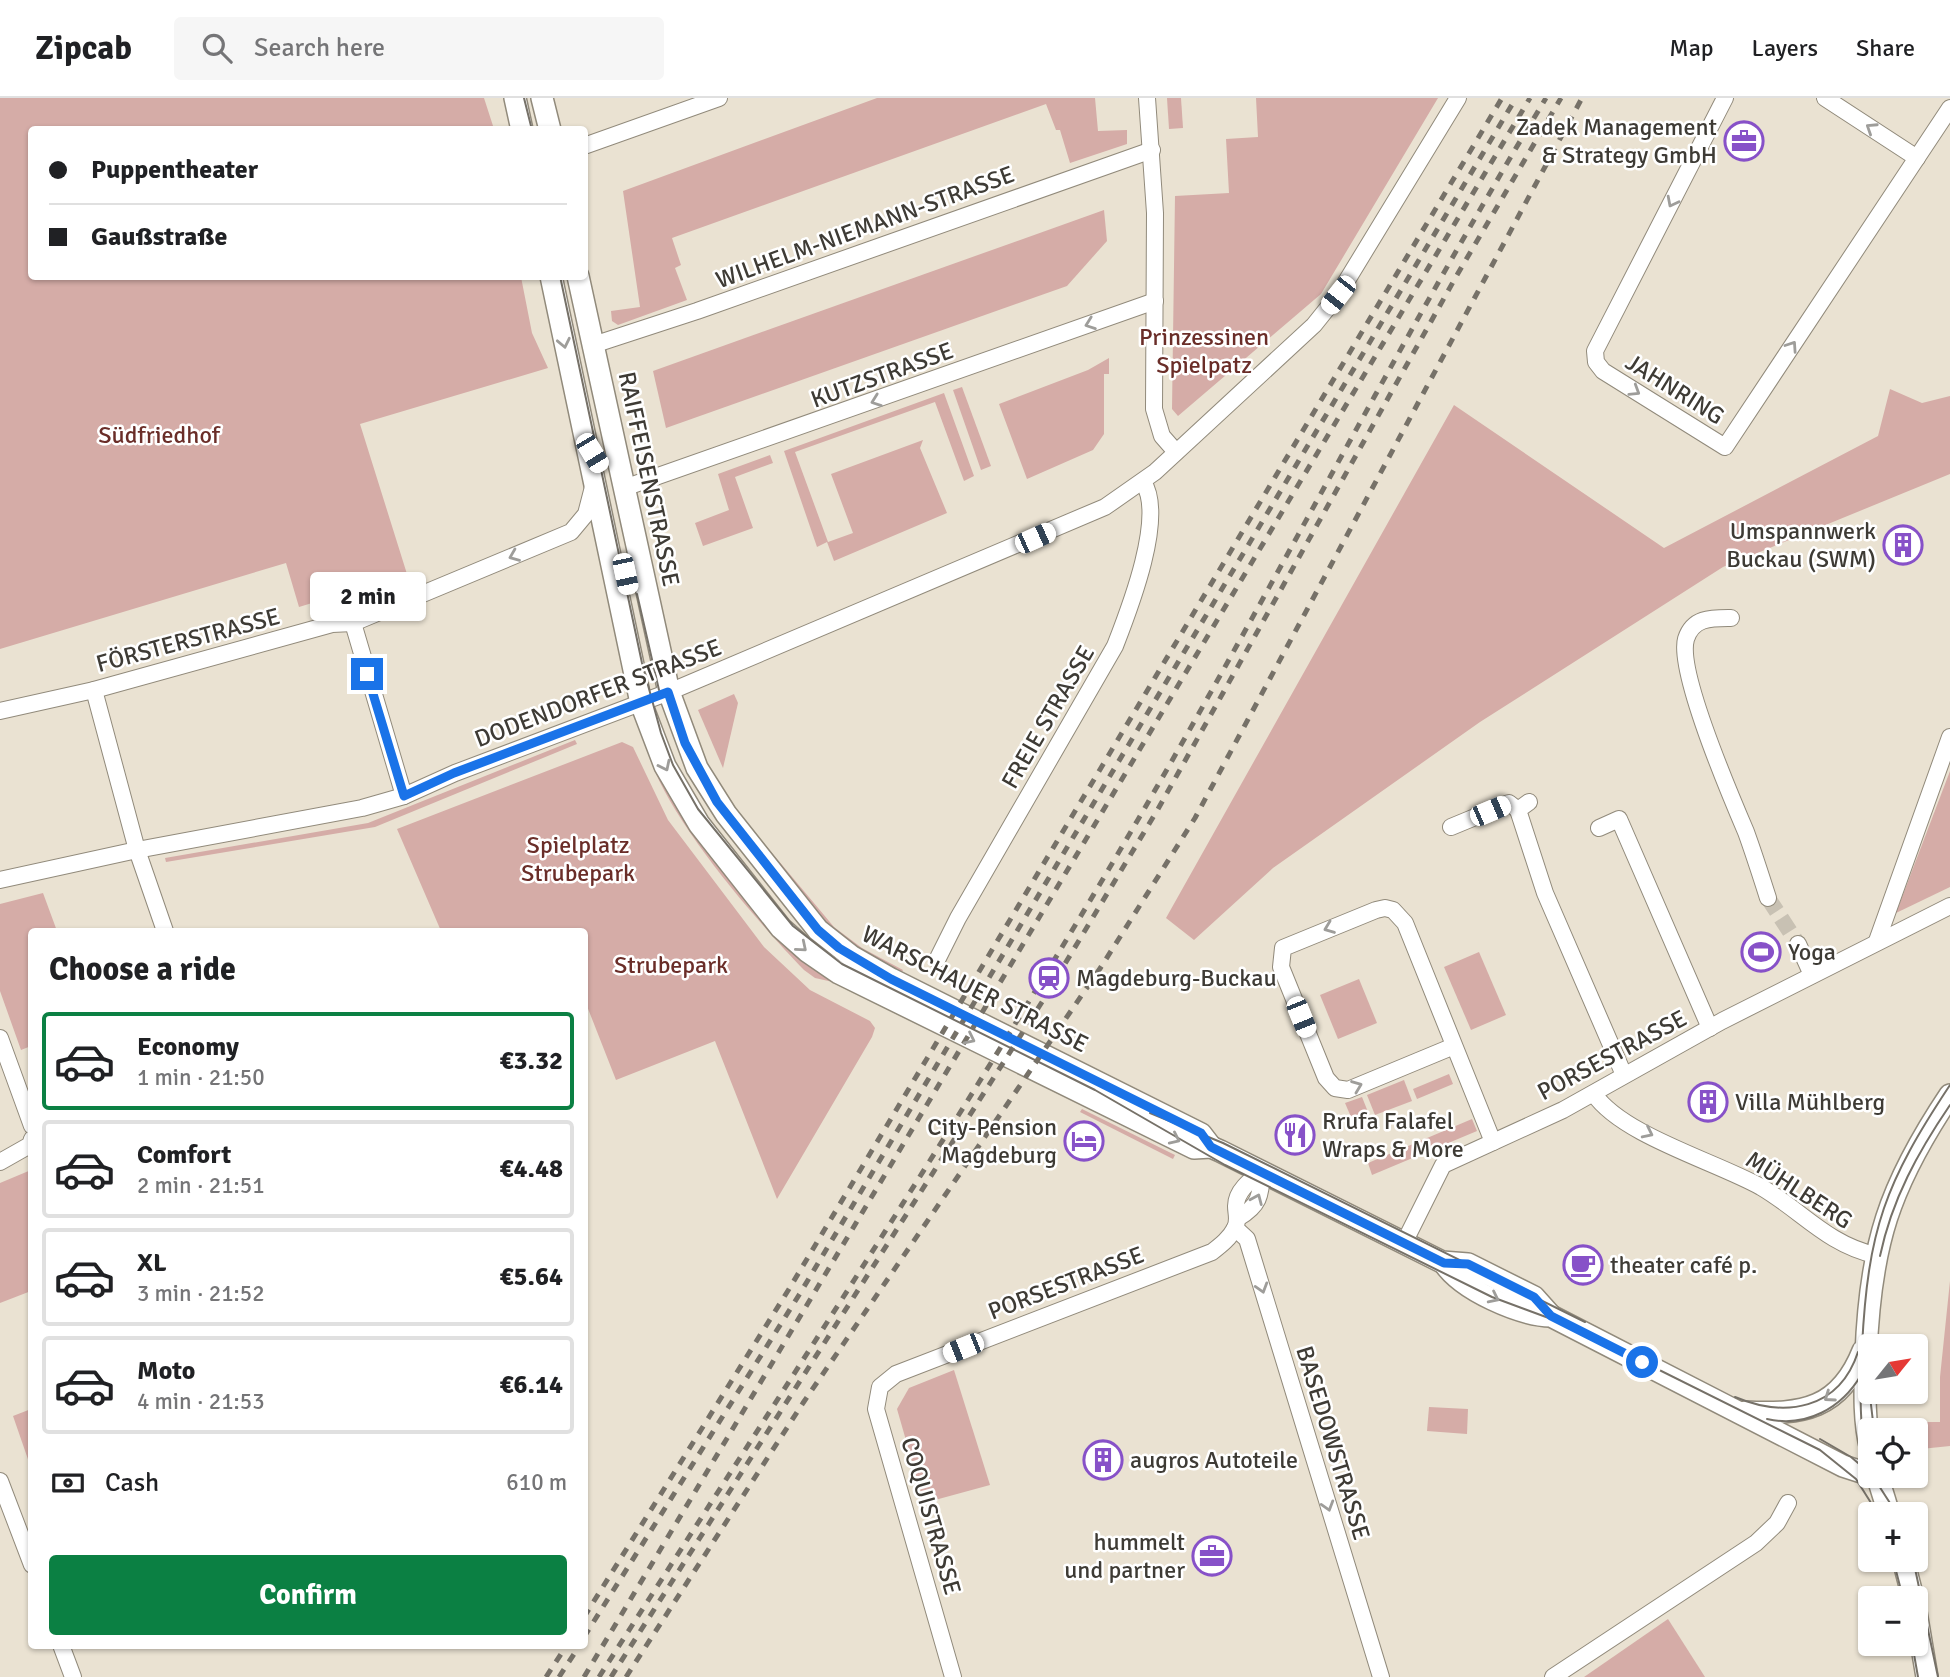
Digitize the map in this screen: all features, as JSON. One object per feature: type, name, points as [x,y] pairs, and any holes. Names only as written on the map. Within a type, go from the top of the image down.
[{"type":"main road","points":[[515,98],[521,126]]},
{"type":"main road","points":[[542,98],[549,126]]},
{"type":"main road","points":[[552,280],[593,487],[654,698]]},
{"type":"main road","name":"RAIFFEISENSTRASSE","points":[[579,280],[624,488],[654,698]]},
{"type":"main road","points":[[584,439],[603,474],[654,698]]},
{"type":"main road","name":"WARSCHAUER STRASSE","points":[[654,698],[651,737],[699,824],[765,910],[807,951],[859,984],[1159,1132],[1194,1148],[1211,1147]]},
{"type":"main road","name":"WARSCHAUER STRASSE","points":[[654,698],[717,802],[818,930],[839,948],[891,979],[1201,1133],[1211,1147],[1444,1263],[1468,1264],[1534,1297],[1551,1316],[1843,1466],[1858,1470]]},
{"type":"main road","points":[[1868,1334],[1875,1255],[1884,1219],[1905,1167],[1950,1095]]},
{"type":"main road","name":"WARSCHAUER STRASSE","points":[[1740,1411],[1792,1412],[1823,1402],[1851,1377],[1858,1362]]},
{"type":"main road","points":[[1923,1656],[1927,1677]]},
{"type":"street","points":[[588,145],[719,98]]},
{"type":"street","points":[[1147,98],[1152,150],[1154,408],[1162,436],[1176,452],[1322,315],[1338,295],[1458,98]]},
{"type":"street","name":"JAHNRING","points":[[1725,98],[1595,351],[1596,362],[1603,372],[1725,447],[1950,108]]},
{"type":"street","points":[[1825,98],[1917,158]]},
{"type":"street","name":"WILHELM-NIEMANN-STRASSE","points":[[593,345],[697,311],[1152,150]]},
{"type":"street","name":"KUTZSTRASSE","points":[[624,488],[1155,301]]},
{"type":"street","name":"DODENDORFER STRASSE","points":[[0,880],[137,850],[362,808],[404,796],[454,773],[654,698],[1105,507],[1143,482],[1176,452]]},
{"type":"street","name":"FREIE STRASSE","points":[[937,960],[958,918],[1115,646],[1126,617],[1149,528],[1152,503],[1143,482]]},
{"type":"street","name":"FÖRSTERSTRASSE","points":[[0,710],[94,690],[332,624],[353,623],[571,532],[586,514],[593,487]]},
{"type":"street","points":[[1731,618],[1705,619],[1694,626],[1686,639],[1686,657],[1708,737],[1768,898]]},
{"type":"street","points":[[353,623],[404,796]]},
{"type":"street","points":[[94,690],[137,850],[164,928]]},
{"type":"street","points":[[1877,941],[1950,737]]},
{"type":"street","points":[[1451,827],[1509,803],[1523,806],[1545,892],[1624,1075]]},
{"type":"street","points":[[1599,828],[1619,819],[1710,1028]]},
{"type":"street","name":"PORSESTRASSE","points":[[1404,1243],[1443,1165],[1594,1094],[1710,1028],[1950,906]]},
{"type":"street","points":[[1454,1046],[1348,1090],[1335,1088],[1326,1078],[1281,967],[1280,954],[1287,945],[1376,910],[1393,910],[1405,923],[1493,1142]]},
{"type":"street","points":[[1797,944],[1812,975]]},
{"type":"street","points":[[0,1038],[28,1115]]},
{"type":"street","name":"MÜHLBERG","points":[[1594,1094],[1612,1116],[1762,1188],[1846,1248],[1875,1255]]},
{"type":"street","points":[[0,1162],[28,1144]]},
{"type":"street","name":"PORSESTRASSE","points":[[897,1374],[1213,1252],[1227,1240],[1236,1223],[1253,1210],[1261,1196],[1262,1172]]},
{"type":"street","name":"BASEDOWSTRASSE","points":[[1236,1223],[1247,1239],[1381,1677]]},
{"type":"street","name":"COQUISTRASSE","points":[[897,1374],[880,1387],[876,1409],[953,1677]]},
{"type":"street","points":[[0,1481],[28,1554]]},
{"type":"street","points":[[1553,1677],[1756,1543],[1777,1523],[1788,1503]]},
{"type":"street","points":[[62,1649],[73,1677]]},
{"type":"green space","name":"Südfriedhof","points":[[0,98],[484,98],[493,126],[28,126],[28,280],[522,280],[532,333],[548,368],[360,424],[407,574],[299,607],[286,563],[0,649]]},
{"type":"green space","points":[[877,98],[1095,98],[1098,131],[1127,130],[1127,144],[1070,163],[1060,130],[1056,130],[1046,104],[672,238],[681,265],[675,268],[687,300],[618,325],[612,321],[611,311],[640,307],[623,191]]},
{"type":"green space","points":[[1167,98],[1181,98],[1183,128],[1169,129]]},
{"type":"green space","name":"Prinzessinen Spielpatz","points":[[1256,98],[1438,98],[1321,294],[1178,416],[1172,409],[1175,196],[1229,193],[1226,139],[1258,137]]},
{"type":"green space","points":[[1104,210],[1107,241],[1067,286],[666,428],[653,371]]},
{"type":"green space","points":[[1109,358],[1109,374],[1104,374],[1104,434],[1093,450],[1027,479],[999,404],[1088,370]]},
{"type":"green space","points":[[962,387],[991,466],[981,470],[953,390]]},
{"type":"green space","points":[[1890,389],[1922,403],[1950,396],[1950,474],[1723,567],[1480,722],[1273,868],[1194,940],[1166,918],[1454,405],[1664,548],[1878,436]]},
{"type":"green space","points":[[944,393],[974,476],[964,481],[935,402],[795,452],[828,542],[853,533],[831,474],[923,440],[920,448],[947,513],[834,561],[827,542],[817,547],[784,451]]},
{"type":"green space","points":[[770,455],[773,463],[735,477],[753,528],[703,546],[695,523],[729,510],[718,474]]},
{"type":"green space","points":[[734,694],[738,703],[723,768],[698,710]]},
{"type":"green space","points":[[575,740],[577,744],[375,827],[166,862],[165,858],[368,823]]},
{"type":"green space","name":"Strubepark","points":[[622,742],[633,747],[668,820],[764,947],[810,990],[870,1021],[875,1028],[777,1199],[715,1041],[616,1080],[588,1009],[588,928],[440,928],[397,829]]},
{"type":"green space","points":[[647,746],[834,978],[833,982],[815,978],[804,970],[737,895],[670,801],[655,772]]},
{"type":"green space","points":[[1950,771],[1950,887],[1896,913]]},
{"type":"green space","points":[[726,798],[834,927],[862,948],[903,970],[899,977],[831,932]]},
{"type":"green space","points":[[43,893],[56,928],[28,928],[28,1047],[21,1050],[0,991],[0,904]]},
{"type":"green space","points":[[1479,952],[1506,1015],[1471,1030],[1444,967]]},
{"type":"green space","points":[[1359,979],[1377,1023],[1338,1039],[1320,995]]},
{"type":"green space","points":[[1449,1074],[1453,1084],[1417,1099],[1413,1089]]},
{"type":"green space","points":[[1404,1080],[1412,1101],[1375,1115],[1367,1095]]},
{"type":"green space","points":[[1362,1097],[1370,1117],[1354,1124],[1345,1103]]},
{"type":"green space","points":[[1082,1109],[1175,1155],[1173,1159],[1080,1112]]},
{"type":"green space","points":[[1472,1119],[1477,1131],[1372,1175],[1368,1163]]},
{"type":"green space","points":[[28,1171],[28,1292],[0,1303],[0,1183]]},
{"type":"green space","points":[[1950,1281],[1950,1446],[1928,1448],[1928,1422],[1940,1422],[1940,1377]]},
{"type":"green space","points":[[954,1370],[990,1485],[924,1503],[897,1409],[909,1388]]},
{"type":"green space","points":[[1429,1407],[1468,1409],[1467,1434],[1427,1431]]},
{"type":"green space","points":[[28,1410],[28,1459],[13,1416]]},
{"type":"green space","points":[[1668,1619],[1705,1677],[1584,1677]]},
{"type":"tunnel","points":[[1768,898],[1798,944]]},
{"type":"tram line","points":[[524,98],[531,126]]},
{"type":"tram line","points":[[561,280],[642,663],[661,733],[673,765],[698,809],[793,926],[842,964],[1095,1090],[1225,1165],[1492,1297],[1573,1327],[1820,1450],[1856,1479],[1870,1502]]},
{"type":"tram line","points":[[637,594],[659,690]]},
{"type":"tram line","points":[[1862,1418],[1861,1363],[1865,1306],[1875,1238],[1895,1180],[1950,1085]]},
{"type":"tram line","points":[[1880,1256],[1899,1196],[1927,1140],[1950,1105]]},
{"type":"tram line","points":[[1150,1113],[1223,1143],[1585,1322]]},
{"type":"tram line","points":[[1735,1397],[1773,1407],[1808,1404],[1824,1397],[1838,1386],[1858,1352]]},
{"type":"tram line","points":[[1767,1419],[1795,1421],[1822,1413],[1844,1397],[1858,1380]]},
{"type":"tram line","points":[[1871,1404],[1873,1418]]},
{"type":"tram line","points":[[1820,1439],[1858,1463]]},
{"type":"tram line","points":[[1880,1488],[1889,1502]]},
{"type":"tram line","points":[[1896,1572],[1900,1586]]},
{"type":"tram line","points":[[1916,1572],[1938,1677]]},
{"type":"tram line","points":[[1914,1656],[1918,1677]]},
{"type":"railway","points":[[588,1611],[789,1289],[1502,98]]},
{"type":"railway","points":[[588,1631],[799,1295],[1516,98]]},
{"type":"railway","points":[[584,1677],[1530,98]]},
{"type":"railway","points":[[599,1677],[872,1253],[1072,931],[1188,733],[1441,278],[1546,98]]},
{"type":"railway","points":[[611,1677],[1042,1002],[1158,809],[1457,275],[1561,98]]},
{"type":"railway","points":[[626,1677],[803,1403],[1101,967],[1195,818],[1582,98]]},
{"type":"railway","points":[[546,1677],[564,1649]]},
{"type":"railway","points":[[559,1677],[577,1649]]},
{"type":"place","name":"Zadek Management & Strategy GmbH","points":[[1744,141]]},
{"type":"place","name":"Umspannwerk Buckau (SWM)","points":[[1903,545]]},
{"type":"place","name":"Yoga","points":[[1761,952]]},
{"type":"place","name":"Magdeburg-Buckau","points":[[1049,978]]},
{"type":"place","name":"Villa Mühlberg","points":[[1708,1102]]},
{"type":"place","name":"Rrufa Falafel Wraps & More","points":[[1295,1135]]},
{"type":"place","name":"City-Pension Magdeburg","points":[[1084,1141]]},
{"type":"place","name":"theater café p.","points":[[1583,1265]]},
{"type":"place","name":"augros Autoteile","points":[[1103,1460]]},
{"type":"place","name":"hummelt und partner","points":[[1212,1556]]},
{"type":"route","points":[[367,674],[404,796],[454,773],[668,692],[696,768],[717,802],[818,930],[839,948],[891,979],[1201,1133],[1211,1147],[1444,1263],[1468,1264],[1534,1297],[1551,1316],[1642,1362]]},
{"type":"park label","name":"Spielplatz Strubepark","points":[[578,859]]}]
